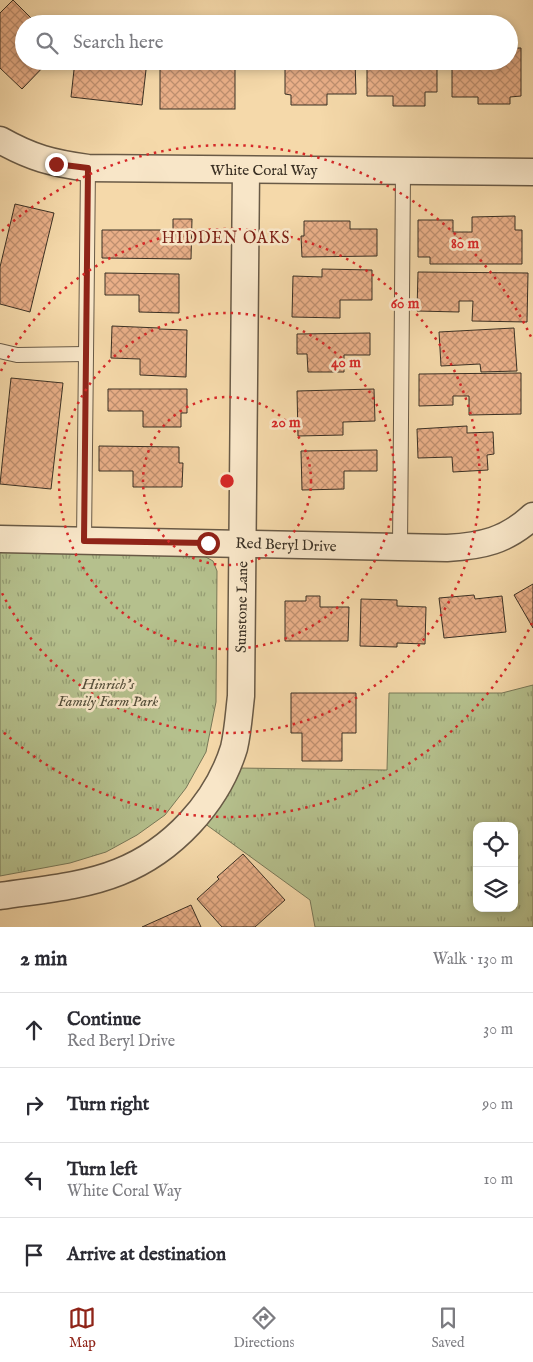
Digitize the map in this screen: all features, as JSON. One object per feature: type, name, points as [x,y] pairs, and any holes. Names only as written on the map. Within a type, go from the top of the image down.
[{"type":"street","name":"White Coral Way","points":[[0,140],[24,153],[48,161],[88,168],[533,172]]},
{"type":"street","name":"Sunstone Lane","points":[[0,896],[92,881],[118,872],[150,857],[172,840],[192,820],[225,773],[234,747],[241,696],[246,170]]},
{"type":"street","name":"Red Beryl Drive","points":[[0,539],[447,548],[477,546],[504,537],[523,526],[533,516]]},
{"type":"lane","points":[[84,541],[88,168]]},
{"type":"lane","points":[[400,547],[404,170]]},
{"type":"lane","points":[[0,351],[17,355],[86,354]]},
{"type":"green space","name":"Hinrich's Family Farm Park","points":[[0,552],[202,555],[213,561],[217,571],[216,702],[206,752],[186,788],[165,815],[137,835],[106,852],[70,863],[0,876]]},
{"type":"green space","points":[[533,685],[533,927],[315,927],[310,900],[204,823],[237,768],[387,770],[389,693],[502,693]]},
{"type":"building","points":[[13,0],[28,15],[15,15],[15,70],[40,70],[22,89],[0,68],[0,13]]},
{"type":"building","points":[[518,48],[521,48],[521,96],[510,97],[510,104],[478,104],[478,97],[452,97],[452,70],[518,70]]},
{"type":"building","points":[[74,70],[146,70],[142,105],[71,97]]},
{"type":"building","points":[[160,70],[235,70],[235,109],[160,109]]},
{"type":"building","points":[[285,70],[355,70],[356,94],[327,94],[327,105],[291,105],[291,95],[285,94]]},
{"type":"building","points":[[367,70],[437,70],[437,92],[425,92],[425,106],[393,106],[393,96],[367,96]]},
{"type":"building","points":[[15,204],[54,213],[30,312],[0,304],[0,267]]},
{"type":"building","points":[[515,216],[515,230],[522,230],[522,264],[430,264],[430,257],[418,257],[418,220],[453,220],[453,232],[472,232],[472,217]]},
{"type":"building","points":[[173,219],[192,219],[191,259],[102,258],[102,230],[173,230]]},
{"type":"building","points":[[304,221],[350,221],[350,229],[377,229],[377,256],[302,257],[301,236],[304,236]]},
{"type":"building","points":[[322,269],[372,270],[372,300],[340,300],[340,318],[292,317],[293,276],[322,277]]},
{"type":"building","points":[[418,272],[528,273],[527,322],[472,321],[473,301],[459,301],[459,312],[417,311]]},
{"type":"building","points":[[105,273],[179,274],[179,313],[139,312],[139,295],[105,295]]},
{"type":"building","points":[[112,326],[187,330],[186,377],[140,375],[140,359],[111,358]]},
{"type":"building","points":[[514,328],[517,371],[481,372],[480,364],[441,366],[439,332]]},
{"type":"building","points":[[370,333],[370,355],[344,355],[344,372],[308,372],[307,354],[297,354],[297,334]]},
{"type":"building","points":[[521,373],[521,414],[469,415],[469,396],[453,396],[453,405],[419,406],[419,374]]},
{"type":"building","points":[[11,378],[63,383],[51,489],[0,484]]},
{"type":"building","points":[[108,389],[187,389],[187,413],[181,413],[181,427],[143,427],[143,411],[108,411]]},
{"type":"building","points":[[374,389],[375,421],[343,422],[343,435],[298,436],[297,391]]},
{"type":"building","points":[[467,426],[467,433],[493,432],[494,454],[487,455],[488,470],[453,472],[452,457],[418,458],[417,429]]},
{"type":"building","points":[[99,446],[179,447],[179,463],[183,463],[182,487],[133,487],[133,471],[99,471]]},
{"type":"building","points":[[377,450],[377,471],[344,471],[344,489],[302,490],[301,451]]},
{"type":"building","points":[[533,584],[533,628],[514,595]]},
{"type":"building","points":[[474,595],[475,599],[502,596],[506,632],[444,638],[439,598]]},
{"type":"building","points":[[306,596],[320,596],[320,607],[349,607],[348,641],[285,641],[285,601],[306,601]]},
{"type":"building","points":[[361,599],[397,600],[397,606],[426,607],[425,644],[397,643],[397,647],[360,646]]},
{"type":"building","points":[[291,693],[356,693],[356,733],[342,733],[342,761],[302,761],[302,733],[291,733]]},
{"type":"building","points":[[243,854],[285,900],[255,927],[222,927],[197,899],[219,879],[217,877]]},
{"type":"building","points":[[191,905],[201,927],[142,927]]},
{"type":"district","name":"HIDDEN OAKS","points":[[226,239]]},
{"type":"route","points":[[56,164],[88,168],[84,541],[208,543]]}]
